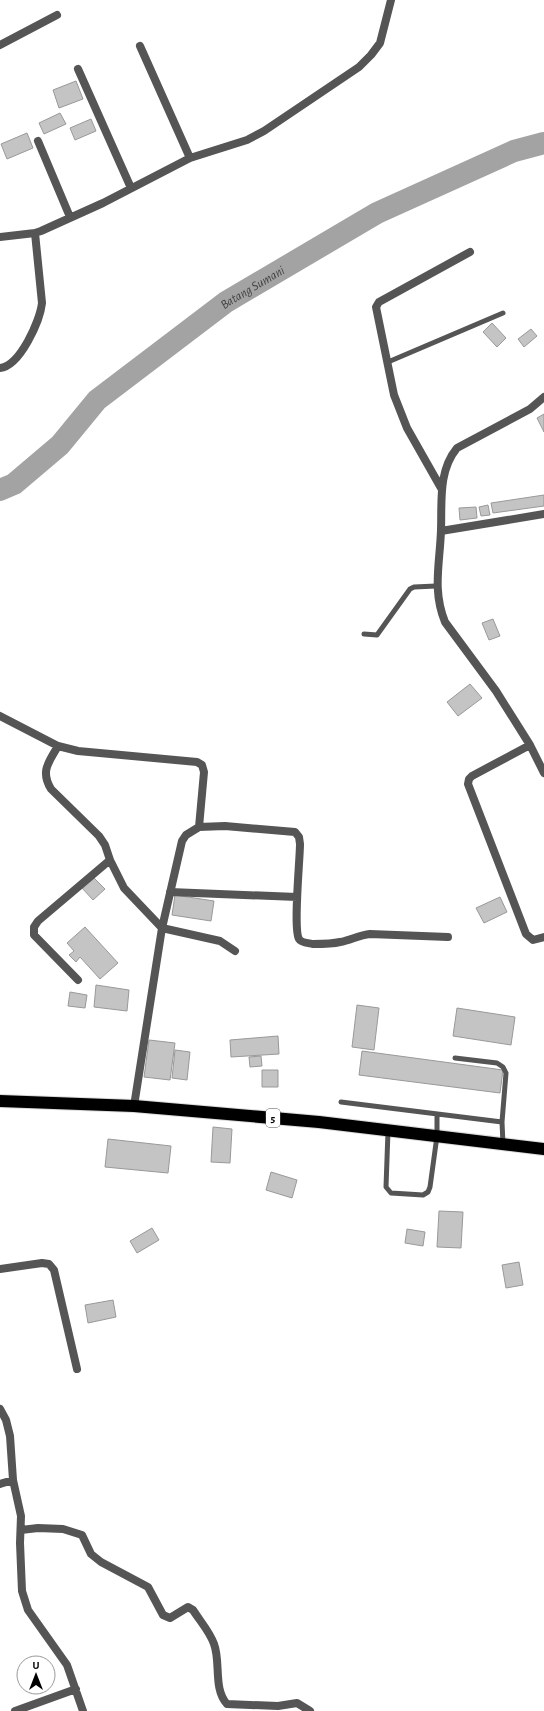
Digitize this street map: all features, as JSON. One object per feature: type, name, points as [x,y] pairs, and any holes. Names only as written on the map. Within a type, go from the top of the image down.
[{"type":"highway","name":"5","points":[[0,1101],[134,1106],[319,1122],[544,1149]]},
{"type":"street","points":[[0,237],[35,233],[103,203],[190,158],[247,140],[264,131],[359,67],[372,56],[380,43],[391,0]]},
{"type":"street","points":[[0,45],[57,15]]},
{"type":"street","points":[[140,46],[190,158]]},
{"type":"street","points":[[78,69],[131,188]]},
{"type":"street","points":[[38,141],[70,217]]},
{"type":"street","points":[[0,368],[10,364],[19,355],[39,317],[42,303],[35,233]]},
{"type":"street","points":[[441,488],[407,428],[394,395],[376,310],[377,304],[470,252]]},
{"type":"street","points":[[544,397],[530,409],[457,448],[450,457],[441,488],[441,531],[436,586],[440,610],[445,622],[496,690],[530,745],[544,773]]},
{"type":"street","points":[[441,531],[544,514]]},
{"type":"street","points":[[0,716],[58,746],[86,752],[197,762],[202,766],[204,772],[199,827]]},
{"type":"street","points":[[530,745],[472,776],[468,784],[526,934],[533,940],[544,937]]},
{"type":"street","points":[[58,746],[46,767],[45,777],[47,783],[51,789],[99,836],[105,845],[110,860],[124,888],[162,928],[220,941],[235,951]]},
{"type":"street","points":[[134,1106],[162,928],[170,892],[182,841],[186,835],[199,827],[225,826],[295,832],[299,837],[300,844],[297,897],[297,933],[301,942],[313,944],[340,943],[358,936],[370,934],[448,938]]},
{"type":"street","points":[[78,980],[34,935],[34,927],[38,921],[110,860]]},
{"type":"street","points":[[170,892],[297,897]]},
{"type":"street","points":[[0,1270],[42,1263],[49,1264],[54,1270],[77,1369]]},
{"type":"street","points":[[0,1409],[6,1420],[10,1436],[13,1480],[21,1516],[20,1543],[22,1591],[28,1610],[67,1665],[83,1711]]},
{"type":"street","points":[[0,1484],[13,1480]]},
{"type":"street","points":[[21,1530],[38,1528],[75,1532],[82,1535],[91,1554],[101,1562],[148,1587],[163,1615],[170,1618],[184,1608],[188,1607],[193,1610],[214,1644],[218,1683],[227,1704],[278,1706],[297,1703],[310,1711]]},
{"type":"street","points":[[15,1711],[76,1689]]},
{"type":"lane","points":[[388,362],[503,313]]},
{"type":"lane","points":[[364,634],[377,635],[407,593],[414,587],[436,586]]},
{"type":"lane","points":[[456,1058],[497,1063],[503,1067],[506,1073],[502,1122],[503,1144]]},
{"type":"lane","points":[[341,1102],[502,1122]]},
{"type":"lane","points":[[388,1130],[386,1187],[391,1193],[424,1195],[430,1188],[437,1136],[436,1114]]},
{"type":"building","points":[[76,81],[83,99],[59,108],[53,90]]},
{"type":"building","points":[[60,113],[66,124],[44,134],[39,123]]},
{"type":"building","points":[[91,119],[96,131],[75,140],[70,128]]},
{"type":"building","points":[[27,133],[33,148],[7,159],[1,144]]},
{"type":"building","points":[[492,323],[506,338],[497,347],[483,332]]},
{"type":"building","points":[[531,329],[537,336],[524,347],[518,339]]},
{"type":"building","points":[[544,414],[544,432],[537,418]]},
{"type":"building","points":[[544,495],[544,506],[493,513],[491,503]]},
{"type":"building","points":[[488,505],[490,515],[481,516],[479,507]]},
{"type":"building","points":[[476,507],[477,518],[460,520],[459,508]]},
{"type":"building","points":[[493,619],[500,636],[489,640],[482,623]]},
{"type":"building","points":[[470,684],[482,698],[458,716],[447,702]]},
{"type":"building","points":[[94,878],[105,889],[93,900],[82,888]]},
{"type":"building","points":[[175,895],[214,901],[211,921],[172,915]]},
{"type":"building","points":[[500,897],[507,912],[484,923],[476,908]]},
{"type":"building","points":[[85,927],[118,963],[100,979],[80,957],[76,962],[69,955],[74,951],[67,943]]},
{"type":"building","points":[[96,985],[129,990],[127,1011],[94,1007]]},
{"type":"building","points":[[70,992],[87,995],[85,1008],[68,1006]]},
{"type":"building","points":[[357,1005],[379,1008],[374,1050],[352,1047]]},
{"type":"building","points":[[457,1008],[515,1017],[511,1045],[453,1036]]},
{"type":"building","points":[[278,1036],[279,1054],[231,1057],[230,1040]]},
{"type":"building","points":[[149,1040],[175,1043],[170,1080],[144,1077]]},
{"type":"building","points":[[175,1050],[190,1052],[187,1080],[172,1078]]},
{"type":"building","points":[[362,1051],[503,1070],[500,1093],[359,1075]]},
{"type":"building","points":[[261,1056],[262,1066],[250,1067],[249,1057]]},
{"type":"building","points":[[262,1070],[278,1070],[278,1087],[262,1087]]},
{"type":"building","points":[[213,1127],[232,1129],[230,1163],[211,1162]]},
{"type":"building","points":[[108,1139],[171,1146],[168,1173],[105,1167]]},
{"type":"building","points":[[271,1172],[297,1180],[292,1198],[266,1190]]},
{"type":"building","points":[[439,1211],[463,1212],[461,1248],[437,1247]]},
{"type":"building","points":[[152,1228],[159,1240],[137,1253],[130,1241]]},
{"type":"building","points":[[407,1229],[425,1232],[423,1246],[405,1243]]},
{"type":"building","points":[[519,1262],[523,1285],[506,1288],[502,1265]]},
{"type":"building","points":[[113,1300],[116,1317],[88,1323],[85,1305]]},
{"type":"waterway","name":"Batang Sumani","points":[[0,490],[14,484],[60,445],[97,400],[226,302],[377,213],[514,151],[544,143]]}]
